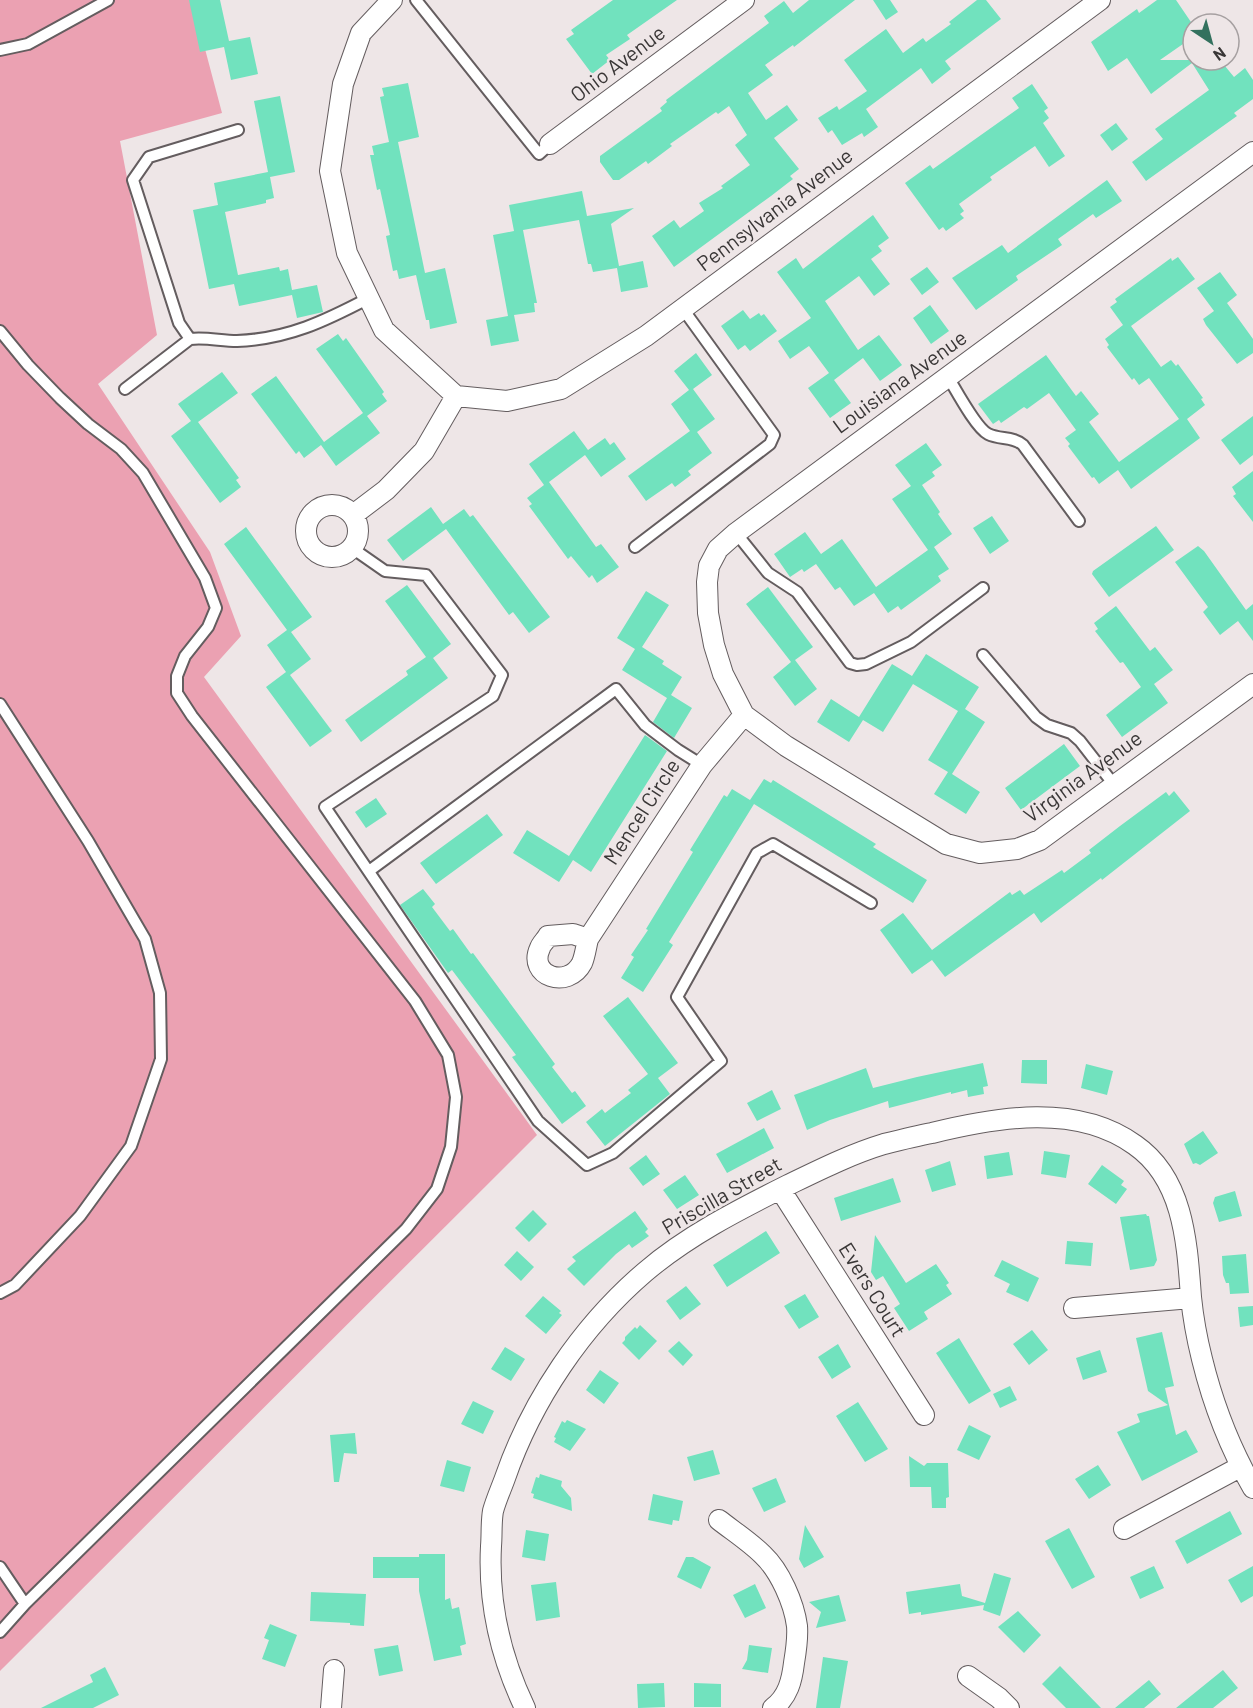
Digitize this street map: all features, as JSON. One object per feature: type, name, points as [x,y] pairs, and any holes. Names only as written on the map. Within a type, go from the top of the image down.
[{"type":"street","points":[[353,515],[386,490],[424,451],[456,396],[384,330],[347,254],[330,171],[343,84],[361,33],[392,0]]},
{"type":"street","name":"Ohio Avenue","points":[[550,144],[744,0]]},
{"type":"street","name":"Pennsylvania Avenue","points":[[456,396],[507,401],[561,389],[646,336],[1100,0]]},
{"type":"street","name":"Louisiana Avenue","points":[[744,715],[723,674],[708,614],[709,566],[718,549],[736,533],[1253,152]]},
{"type":"street","points":[[336,504],[346,508],[353,515],[358,524],[358,535],[348,552],[338,557],[328,557],[318,554],[310,547],[305,527],[309,517],[316,509],[336,504]]},
{"type":"street","name":"Virginia Avenue","points":[[744,715],[786,746],[946,844],[980,853],[1017,849],[1040,840],[1253,684]]},
{"type":"street","name":"Mencel Circle","points":[[588,939],[702,765],[744,715]]},
{"type":"street","name":"Priscilla Street","points":[[525,1708],[511,1679],[499,1640],[492,1601],[490,1557],[493,1512],[510,1463],[535,1408],[580,1341],[618,1297],[646,1271],[693,1237],[746,1206],[833,1163],[883,1144],[955,1127],[1018,1118],[1063,1118],[1093,1124],[1136,1145],[1150,1159],[1168,1184],[1182,1218],[1188,1254],[1191,1298],[1202,1358],[1220,1420],[1240,1467],[1253,1488]]},
{"type":"street","name":"Evers Court","points":[[780,1190],[924,1415]]},
{"type":"street","points":[[1074,1308],[1191,1298]]},
{"type":"street","points":[[1124,1529],[1240,1467]]},
{"type":"street","points":[[719,1520],[764,1555],[776,1571],[792,1606],[797,1624],[797,1641],[792,1679],[786,1694],[773,1708]]},
{"type":"street","points":[[331,1708],[334,1670]]},
{"type":"street","points":[[968,1676],[1010,1708]]},
{"type":"lane","points":[[0,50],[28,44],[108,0]]},
{"type":"lane","points":[[416,0],[539,154],[550,144]]},
{"type":"lane","points":[[190,339],[179,323],[133,180],[149,157],[238,130]]},
{"type":"lane","points":[[125,389],[190,339],[237,341],[279,335],[320,323],[369,298]]},
{"type":"lane","points":[[635,547],[770,444],[774,435],[683,309]]},
{"type":"lane","points":[[0,331],[52,390],[88,424],[121,449],[149,483],[205,578],[216,608],[208,627],[185,656],[177,676],[177,693],[192,716],[415,1001],[448,1055],[456,1097],[451,1147],[438,1189],[406,1229],[25,1604],[0,1632]]},
{"type":"lane","points":[[948,377],[972,416],[987,434],[1018,440],[1023,445],[1079,521]]},
{"type":"lane","points":[[736,533],[768,573],[797,592],[850,663],[857,665],[866,664],[910,642],[983,588]]},
{"type":"lane","points":[[352,548],[385,571],[426,575],[502,675],[493,696],[325,807],[538,1121],[587,1165],[613,1153],[722,1061],[677,998],[756,853],[773,844],[871,903]]},
{"type":"lane","points":[[983,655],[1036,717],[1047,725],[1071,733],[1080,741],[1115,786]]},
{"type":"lane","points":[[369,871],[616,689],[645,725],[702,765]]},
{"type":"lane","points":[[0,704],[88,841],[145,939],[159,993],[161,1059],[132,1146],[80,1216],[15,1285],[0,1293]]},
{"type":"lane","points":[[0,1567],[25,1604]]},
{"type":"shaded area","points":[[0,0],[192,0],[222,113],[120,141],[157,335],[98,384],[210,552],[241,636],[204,677],[537,1135],[0,1671]]},
{"type":"building","points":[[189,0],[220,0],[229,41],[250,37],[258,74],[231,80],[224,47],[200,52]]},
{"type":"building","points":[[613,0],[677,0],[627,35],[630,39],[606,55],[610,60],[592,74],[566,39],[574,34],[571,30]]},
{"type":"building","points":[[809,0],[855,0],[794,47],[793,45],[765,65],[773,75],[748,93],[766,120],[787,105],[798,120],[774,138],[799,169],[790,176],[793,179],[674,267],[652,236],[674,220],[680,228],[704,211],[699,203],[723,188],[721,186],[750,165],[735,145],[747,135],[729,106],[718,114],[716,112],[670,144],[672,146],[648,164],[646,161],[619,180],[613,180],[600,162],[600,156],[662,111],[660,108],[667,102],[666,100],[769,23],[764,16],[784,1],[793,13]]},
{"type":"building","points":[[873,0],[890,0],[898,12],[886,20]]},
{"type":"building","points":[[977,0],[986,0],[1001,19],[945,61],[951,69],[932,84],[921,68],[866,109],[878,127],[864,137],[862,133],[842,145],[832,130],[828,133],[818,118],[837,106],[839,110],[867,91],[844,60],[886,29],[903,53],[923,38],[926,42],[951,24],[949,22]]},
{"type":"building","points":[[1157,0],[1176,0],[1184,12],[1181,12],[1181,45],[1160,60],[1181,60],[1181,71],[1151,94],[1127,58],[1108,71],[1091,42],[1137,9],[1139,13]]},
{"type":"building","points":[[1245,68],[1253,80],[1253,99],[1234,113],[1237,116],[1146,181],[1132,162],[1163,139],[1155,129],[1209,90],[1198,72],[1230,72],[1234,77]]},
{"type":"building","points":[[408,83],[419,137],[398,142],[425,273],[445,268],[457,323],[430,329],[416,275],[399,279],[397,270],[393,271],[386,236],[390,235],[370,155],[374,155],[372,146],[389,142],[380,97],[384,96],[382,88]]},
{"type":"building","points":[[1032,84],[1048,108],[1044,111],[1049,118],[1043,123],[1065,156],[1049,167],[1035,146],[990,177],[992,180],[959,204],[964,211],[960,214],[964,218],[946,231],[943,227],[939,230],[905,183],[930,165],[933,169],[1019,108],[1012,98]]},
{"type":"building","points":[[280,96],[295,172],[270,177],[274,198],[266,200],[266,203],[225,212],[238,275],[279,267],[280,271],[288,269],[292,290],[317,285],[323,312],[297,318],[292,295],[239,306],[234,284],[209,289],[193,210],[218,205],[214,183],[268,172],[254,101]]},
{"type":"building","points":[[1116,123],[1128,139],[1112,151],[1100,135]]},
{"type":"building","points":[[1107,180],[1122,201],[1096,218],[1093,214],[1058,239],[1062,245],[1016,276],[1018,280],[976,310],[952,278],[1002,245],[1008,253]]},
{"type":"building","points":[[582,191],[587,216],[634,208],[611,224],[619,266],[643,261],[648,287],[621,292],[617,268],[593,272],[591,264],[588,264],[579,220],[523,230],[537,303],[534,303],[535,312],[514,315],[519,341],[491,346],[486,320],[508,316],[493,235],[514,231],[509,205]]},
{"type":"building","points":[[873,215],[889,238],[878,246],[882,251],[871,259],[890,284],[874,296],[859,276],[825,301],[858,350],[879,335],[902,365],[880,381],[863,358],[834,380],[851,403],[830,418],[808,388],[829,373],[809,346],[790,359],[778,341],[811,318],[777,272],[796,258],[803,269]]},
{"type":"building","points":[[1178,257],[1195,279],[1131,326],[1161,367],[1171,360],[1176,366],[1178,364],[1203,398],[1201,399],[1205,405],[1187,419],[1200,438],[1131,489],[1118,470],[1099,484],[1094,477],[1092,478],[1068,446],[1070,444],[1065,438],[1076,430],[1049,393],[1027,409],[1024,407],[1001,423],[999,420],[993,424],[978,404],[1046,355],[1076,396],[1081,391],[1099,414],[1089,422],[1119,462],[1179,419],[1149,378],[1139,385],[1134,378],[1132,380],[1107,347],[1109,345],[1105,339],[1123,325],[1110,307],[1117,302],[1115,299],[1171,258],[1172,261]]},
{"type":"building","points":[[927,267],[939,282],[922,295],[910,279]]},
{"type":"building","points":[[1220,272],[1237,295],[1227,303],[1253,339],[1253,353],[1237,364],[1206,325],[1203,319],[1214,311],[1197,288]]},
{"type":"building","points":[[930,305],[949,331],[931,344],[913,318]]},
{"type":"building","points":[[743,310],[750,319],[759,313],[761,316],[764,314],[777,331],[750,351],[745,345],[738,350],[721,326]]},
{"type":"building","points":[[338,334],[343,341],[346,338],[384,392],[382,394],[387,401],[367,416],[380,433],[336,466],[321,445],[304,458],[299,451],[296,454],[251,394],[276,376],[324,442],[363,413],[316,349]]},
{"type":"building","points":[[696,353],[712,375],[693,389],[715,419],[697,432],[712,453],[688,471],[691,475],[675,487],[672,483],[646,501],[628,476],[690,431],[671,404],[689,390],[674,371]]},
{"type":"building","points":[[222,372],[238,393],[198,422],[239,478],[236,480],[241,487],[220,503],[171,436],[191,421],[178,404]]},
{"type":"building","points":[[1253,416],[1253,455],[1240,465],[1221,440]]},
{"type":"building","points":[[574,431],[588,450],[605,438],[610,445],[614,442],[626,459],[601,477],[585,455],[549,482],[596,547],[601,544],[619,567],[597,583],[592,575],[589,578],[571,556],[568,559],[529,506],[532,504],[527,498],[544,485],[529,464]]},
{"type":"building","points":[[926,443],[942,465],[932,472],[935,476],[922,485],[952,534],[934,547],[949,569],[938,576],[941,581],[901,610],[898,606],[888,613],[874,593],[854,606],[840,587],[835,590],[816,564],[790,577],[774,554],[805,532],[821,554],[842,539],[876,587],[928,550],[892,499],[911,486],[895,465]]},
{"type":"building","points":[[1253,471],[1253,522],[1233,496],[1236,494],[1232,487]]},
{"type":"building","points":[[431,507],[443,524],[464,509],[470,517],[473,515],[550,617],[529,633],[513,612],[509,615],[446,529],[403,561],[387,540]]},
{"type":"building","points":[[992,516],[1009,541],[990,554],[973,528]]},
{"type":"building","points":[[1156,526],[1174,550],[1109,597],[1092,574],[1093,571]]},
{"type":"building","points":[[246,527],[312,617],[291,632],[311,659],[290,675],[332,731],[310,747],[266,687],[286,672],[267,645],[287,630],[224,544]]},
{"type":"building","points":[[1198,546],[1246,610],[1253,604],[1253,641],[1238,621],[1220,635],[1203,612],[1208,607],[1175,562]]},
{"type":"building","points":[[407,585],[451,644],[433,658],[448,678],[361,742],[345,720],[408,675],[406,671],[426,657],[385,601]]},
{"type":"building","points":[[768,587],[813,647],[795,660],[817,689],[795,706],[773,677],[791,662],[746,604]]},
{"type":"building","points":[[646,591],[669,605],[642,647],[664,661],[662,664],[682,677],[671,695],[692,708],[674,738],[653,722],[667,698],[622,670],[635,649],[617,638]]},
{"type":"building","points":[[1116,606],[1150,651],[1155,647],[1173,670],[1154,684],[1168,703],[1122,737],[1106,715],[1141,687],[1123,662],[1120,663],[1095,631],[1098,629],[1094,623]]},
{"type":"building","points":[[926,654],[979,687],[965,709],[985,722],[952,774],[980,792],[966,814],[934,794],[948,772],[928,760],[958,711],[913,684],[883,732],[863,720],[849,742],[817,722],[831,699],[859,717],[892,664],[912,676]]},
{"type":"building","points":[[645,735],[667,751],[591,872],[573,860],[559,882],[513,853],[527,830],[569,856]]},
{"type":"building","points":[[1064,744],[1080,766],[1021,810],[1005,788]]},
{"type":"building","points":[[764,779],[771,783],[773,780],[876,844],[873,847],[927,880],[913,903],[754,804],[669,942],[673,945],[643,992],[621,978],[634,957],[631,955],[693,852],[690,850],[724,795],[727,797],[732,789],[750,800]]},
{"type":"building","points":[[1174,791],[1190,811],[1102,880],[1101,878],[1041,923],[1034,913],[945,977],[932,960],[912,974],[880,930],[903,913],[932,950],[1010,892],[1012,895],[1020,890],[1024,895],[1062,870],[1064,873],[1091,853],[1089,850],[1120,826],[1166,792],[1169,796]]},
{"type":"building","points":[[376,798],[387,814],[366,828],[355,812]]},
{"type":"building","points":[[487,814],[503,835],[436,884],[420,863]]},
{"type":"building","points":[[423,889],[435,904],[432,907],[450,931],[453,929],[471,954],[473,953],[555,1064],[552,1067],[572,1093],[575,1091],[586,1106],[562,1124],[512,1057],[516,1055],[452,970],[448,973],[400,905]]},
{"type":"building","points":[[628,997],[678,1063],[658,1078],[670,1094],[605,1146],[586,1122],[602,1109],[605,1113],[631,1093],[628,1090],[648,1074],[603,1016]]},
{"type":"building","points":[[1022,1060],[1047,1060],[1047,1084],[1021,1083]]},
{"type":"building","points":[[983,1063],[988,1086],[983,1087],[984,1094],[968,1097],[967,1090],[951,1094],[951,1092],[889,1108],[888,1101],[807,1130],[794,1095],[866,1068],[873,1088]]},
{"type":"building","points":[[1086,1064],[1113,1071],[1107,1095],[1081,1088]]},
{"type":"building","points":[[772,1090],[781,1109],[757,1121],[747,1103]]},
{"type":"building","points":[[764,1128],[774,1148],[727,1173],[716,1154]]},
{"type":"building","points":[[1203,1131],[1218,1153],[1200,1165],[1193,1164],[1184,1144]]},
{"type":"building","points":[[1044,1151],[1070,1155],[1066,1178],[1041,1174]]},
{"type":"building","points":[[1009,1152],[1013,1175],[987,1179],[984,1156]]},
{"type":"building","points":[[646,1155],[660,1174],[643,1186],[629,1168]]},
{"type":"building","points":[[950,1161],[956,1185],[932,1192],[925,1170]]},
{"type":"building","points":[[1102,1165],[1124,1181],[1121,1185],[1127,1189],[1116,1204],[1088,1184]]},
{"type":"building","points":[[685,1175],[699,1195],[677,1209],[663,1190]]},
{"type":"building","points":[[893,1178],[901,1202],[841,1221],[834,1198]]},
{"type":"building","points":[[1235,1191],[1242,1216],[1219,1222],[1213,1203],[1215,1197]]},
{"type":"building","points":[[533,1210],[547,1224],[529,1242],[515,1228]]},
{"type":"building","points":[[635,1211],[648,1229],[645,1232],[649,1236],[632,1248],[629,1244],[616,1254],[584,1286],[567,1269],[576,1261],[572,1257]]},
{"type":"building","points":[[1146,1214],[1149,1216],[1157,1260],[1154,1266],[1130,1270],[1120,1217]]},
{"type":"building","points":[[766,1231],[780,1253],[727,1287],[713,1265]]},
{"type":"building","points":[[875,1235],[906,1283],[936,1264],[949,1283],[946,1285],[952,1294],[924,1312],[928,1319],[909,1331],[894,1308],[900,1304],[883,1276],[876,1280],[871,1272]]},
{"type":"building","points":[[1067,1241],[1093,1243],[1091,1266],[1065,1264]]},
{"type":"building","points":[[517,1251],[534,1267],[521,1281],[504,1265]]},
{"type":"building","points":[[1246,1254],[1249,1293],[1230,1294],[1229,1283],[1226,1283],[1223,1275],[1222,1256]]},
{"type":"building","points":[[1002,1260],[1039,1278],[1028,1302],[1006,1292],[1010,1284],[994,1276]]},
{"type":"building","points":[[686,1286],[701,1304],[680,1320],[666,1301]]},
{"type":"building","points":[[805,1294],[819,1317],[799,1329],[784,1306]]},
{"type":"building","points":[[543,1296],[561,1311],[559,1313],[562,1315],[546,1334],[525,1316]]},
{"type":"building","points":[[1253,1306],[1253,1325],[1240,1327],[1238,1307]]},
{"type":"building","points":[[640,1325],[657,1341],[639,1360],[622,1343],[635,1327],[637,1329]]},
{"type":"building","points":[[1032,1330],[1048,1350],[1029,1365],[1013,1344]]},
{"type":"building","points":[[1162,1332],[1174,1386],[1165,1388],[1176,1435],[1186,1430],[1198,1452],[1142,1481],[1117,1432],[1140,1422],[1137,1414],[1168,1405],[1148,1391],[1136,1338]]},
{"type":"building","points":[[959,1338],[991,1391],[969,1404],[936,1353]]},
{"type":"building","points":[[679,1341],[693,1355],[683,1366],[668,1351]]},
{"type":"building","points":[[838,1344],[851,1367],[832,1379],[818,1357]]},
{"type":"building","points":[[505,1347],[525,1359],[511,1381],[491,1369]]},
{"type":"building","points":[[1100,1350],[1107,1372],[1083,1380],[1076,1358]]},
{"type":"building","points":[[600,1370],[619,1383],[604,1404],[586,1390]]},
{"type":"building","points":[[1010,1386],[1017,1400],[1000,1408],[993,1394]]},
{"type":"building","points":[[473,1401],[494,1411],[483,1434],[461,1424]]},
{"type":"building","points":[[858,1402],[888,1449],[865,1462],[836,1416]]},
{"type":"building","points":[[567,1420],[586,1429],[570,1451],[554,1442],[562,1421],[565,1423]]},
{"type":"building","points":[[969,1425],[991,1436],[979,1460],[957,1450]]},
{"type":"building","points":[[355,1433],[357,1454],[344,1453],[339,1482],[334,1482],[330,1435]]},
{"type":"building","points":[[713,1450],[720,1474],[694,1481],[687,1457]]},
{"type":"building","points":[[909,1456],[924,1466],[927,1463],[948,1463],[949,1497],[946,1498],[946,1508],[932,1508],[931,1487],[910,1487]]},
{"type":"building","points":[[447,1460],[471,1467],[464,1492],[440,1486]]},
{"type":"building","points":[[1098,1465],[1111,1485],[1089,1499],[1075,1479]]},
{"type":"building","points":[[540,1474],[562,1481],[561,1486],[571,1498],[572,1511],[533,1498],[534,1494],[531,1493],[536,1477],[539,1478]]},
{"type":"building","points":[[776,1478],[786,1502],[764,1512],[752,1488]]},
{"type":"building","points":[[653,1494],[683,1501],[679,1521],[673,1520],[672,1525],[648,1520]]},
{"type":"building","points":[[1230,1511],[1242,1534],[1187,1564],[1175,1541]]},
{"type":"building","points":[[805,1525],[824,1557],[804,1568],[799,1559]]},
{"type":"building","points":[[1069,1528],[1095,1577],[1072,1589],[1045,1541]]},
{"type":"building","points":[[526,1530],[549,1534],[545,1561],[522,1557]]},
{"type":"building","points":[[419,1554],[445,1554],[445,1600],[450,1598],[452,1609],[459,1607],[466,1644],[460,1646],[462,1655],[434,1661],[419,1591],[419,1578],[373,1578],[373,1557],[419,1557]]},
{"type":"building","points":[[686,1557],[693,1557],[711,1567],[701,1589],[677,1577]]},
{"type":"building","points":[[1154,1566],[1164,1588],[1140,1599],[1130,1577]]},
{"type":"building","points":[[1253,1566],[1253,1596],[1241,1603],[1228,1580]]},
{"type":"building","points":[[994,1573],[1011,1578],[1000,1616],[983,1610],[984,1605],[921,1615],[921,1612],[909,1614],[906,1592],[960,1584],[962,1596],[985,1603]]},
{"type":"building","points":[[556,1582],[560,1617],[536,1621],[531,1585]]},
{"type":"building","points":[[755,1584],[766,1608],[745,1618],[733,1595]]},
{"type":"building","points":[[311,1592],[366,1594],[364,1626],[310,1621]]},
{"type":"building","points":[[839,1595],[846,1621],[816,1628],[821,1612],[809,1602]]},
{"type":"building","points":[[1018,1611],[1041,1635],[1024,1653],[998,1627]]},
{"type":"building","points":[[270,1624],[297,1635],[285,1667],[262,1659],[269,1640],[264,1638]]},
{"type":"building","points":[[398,1645],[403,1671],[379,1676],[374,1649]]},
{"type":"building","points":[[749,1645],[772,1648],[768,1673],[742,1669],[747,1660]]},
{"type":"building","points":[[823,1657],[848,1661],[840,1708],[816,1708]]},
{"type":"building","points":[[1060,1666],[1101,1708],[1066,1708],[1042,1684]]},
{"type":"building","points":[[105,1667],[119,1695],[93,1708],[41,1708],[93,1682],[90,1675]]},
{"type":"building","points":[[1223,1670],[1238,1688],[1213,1708],[1176,1708]]},
{"type":"building","points":[[1149,1680],[1161,1694],[1144,1708],[1115,1708]]},
{"type":"building","points":[[664,1683],[665,1707],[638,1708],[637,1684]]},
{"type":"building","points":[[694,1683],[721,1684],[721,1707],[694,1707]]}]
